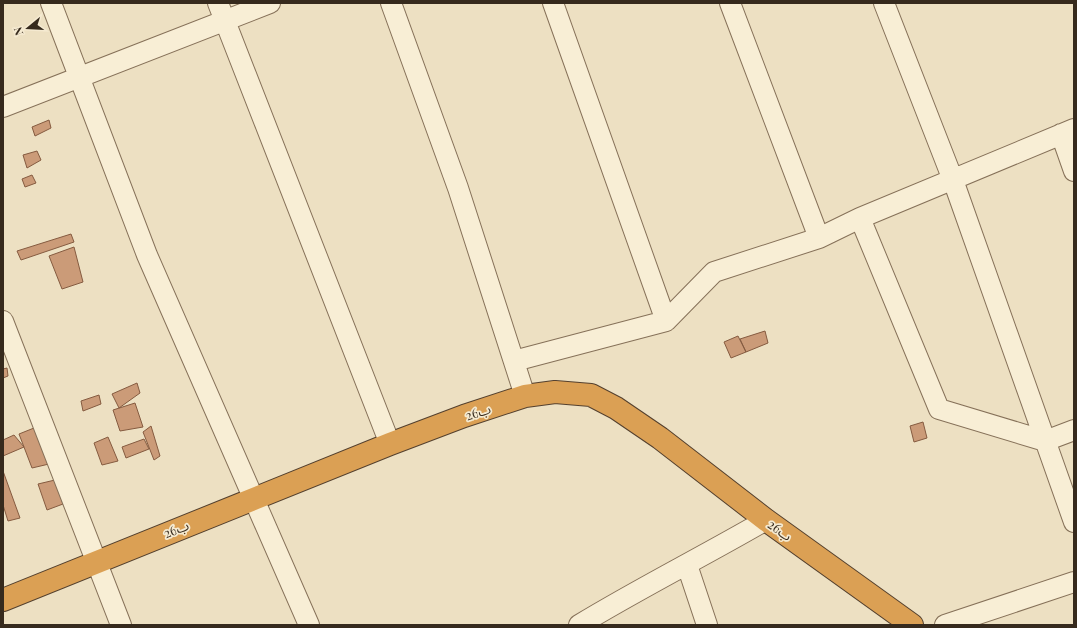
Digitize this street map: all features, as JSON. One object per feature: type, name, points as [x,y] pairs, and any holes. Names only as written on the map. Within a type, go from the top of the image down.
[{"type":"highway","name":"26ب","points":[[3,600],[252,499],[464,416],[525,396],[555,392],[590,395],[616,408],[660,438],[766,520],[912,625]]},
{"type":"street","points":[[51,3],[147,255],[252,499],[309,625]]},
{"type":"street","points":[[3,107],[80,76],[221,12],[270,3]]},
{"type":"street","points":[[391,3],[458,188],[525,396]]},
{"type":"street","points":[[553,3],[666,321]]},
{"type":"street","points":[[730,3],[819,238]]},
{"type":"street","points":[[884,3],[953,180],[1074,522]]},
{"type":"street","points":[[221,12],[390,444]]},
{"type":"street","points":[[514,361],[666,321],[714,272],[819,238],[860,218],[1068,132],[1074,171]]},
{"type":"street","points":[[860,218],[939,409],[1045,441],[1074,430]]},
{"type":"street","points":[[3,321],[120,625]]},
{"type":"street","points":[[580,625],[637,590],[687,565],[766,520]]},
{"type":"street","points":[[687,565],[707,625]]},
{"type":"street","points":[[945,625],[1074,582]]},
{"type":"building","points":[[49,120],[51,128],[35,136],[32,127]]},
{"type":"building","points":[[37,151],[41,160],[27,168],[23,155]]},
{"type":"building","points":[[32,175],[36,183],[25,187],[22,179]]},
{"type":"building","points":[[71,234],[74,242],[21,260],[17,251]]},
{"type":"building","points":[[74,247],[83,282],[62,289],[49,256]]},
{"type":"building","points":[[765,331],[768,343],[746,352],[740,339]]},
{"type":"building","points":[[738,336],[746,352],[731,358],[724,342]]},
{"type":"building","points":[[7,368],[8,376],[3,378],[3,369]]},
{"type":"building","points":[[137,383],[140,393],[119,408],[112,394]]},
{"type":"building","points":[[99,395],[101,404],[83,411],[81,401]]},
{"type":"building","points":[[135,403],[143,427],[120,431],[113,410]]},
{"type":"building","points":[[923,422],[927,438],[914,442],[910,426]]},
{"type":"building","points":[[151,426],[160,456],[154,460],[143,432]]},
{"type":"building","points":[[34,428],[49,464],[32,468],[19,434]]},
{"type":"building","points":[[14,435],[24,447],[3,456],[3,440]]},
{"type":"building","points":[[108,437],[118,461],[102,465],[94,443]]},
{"type":"building","points":[[144,439],[149,449],[126,458],[122,447]]},
{"type":"building","points":[[3,471],[20,518],[8,521],[3,505]]},
{"type":"building","points":[[55,480],[63,504],[47,510],[38,484]]}]
